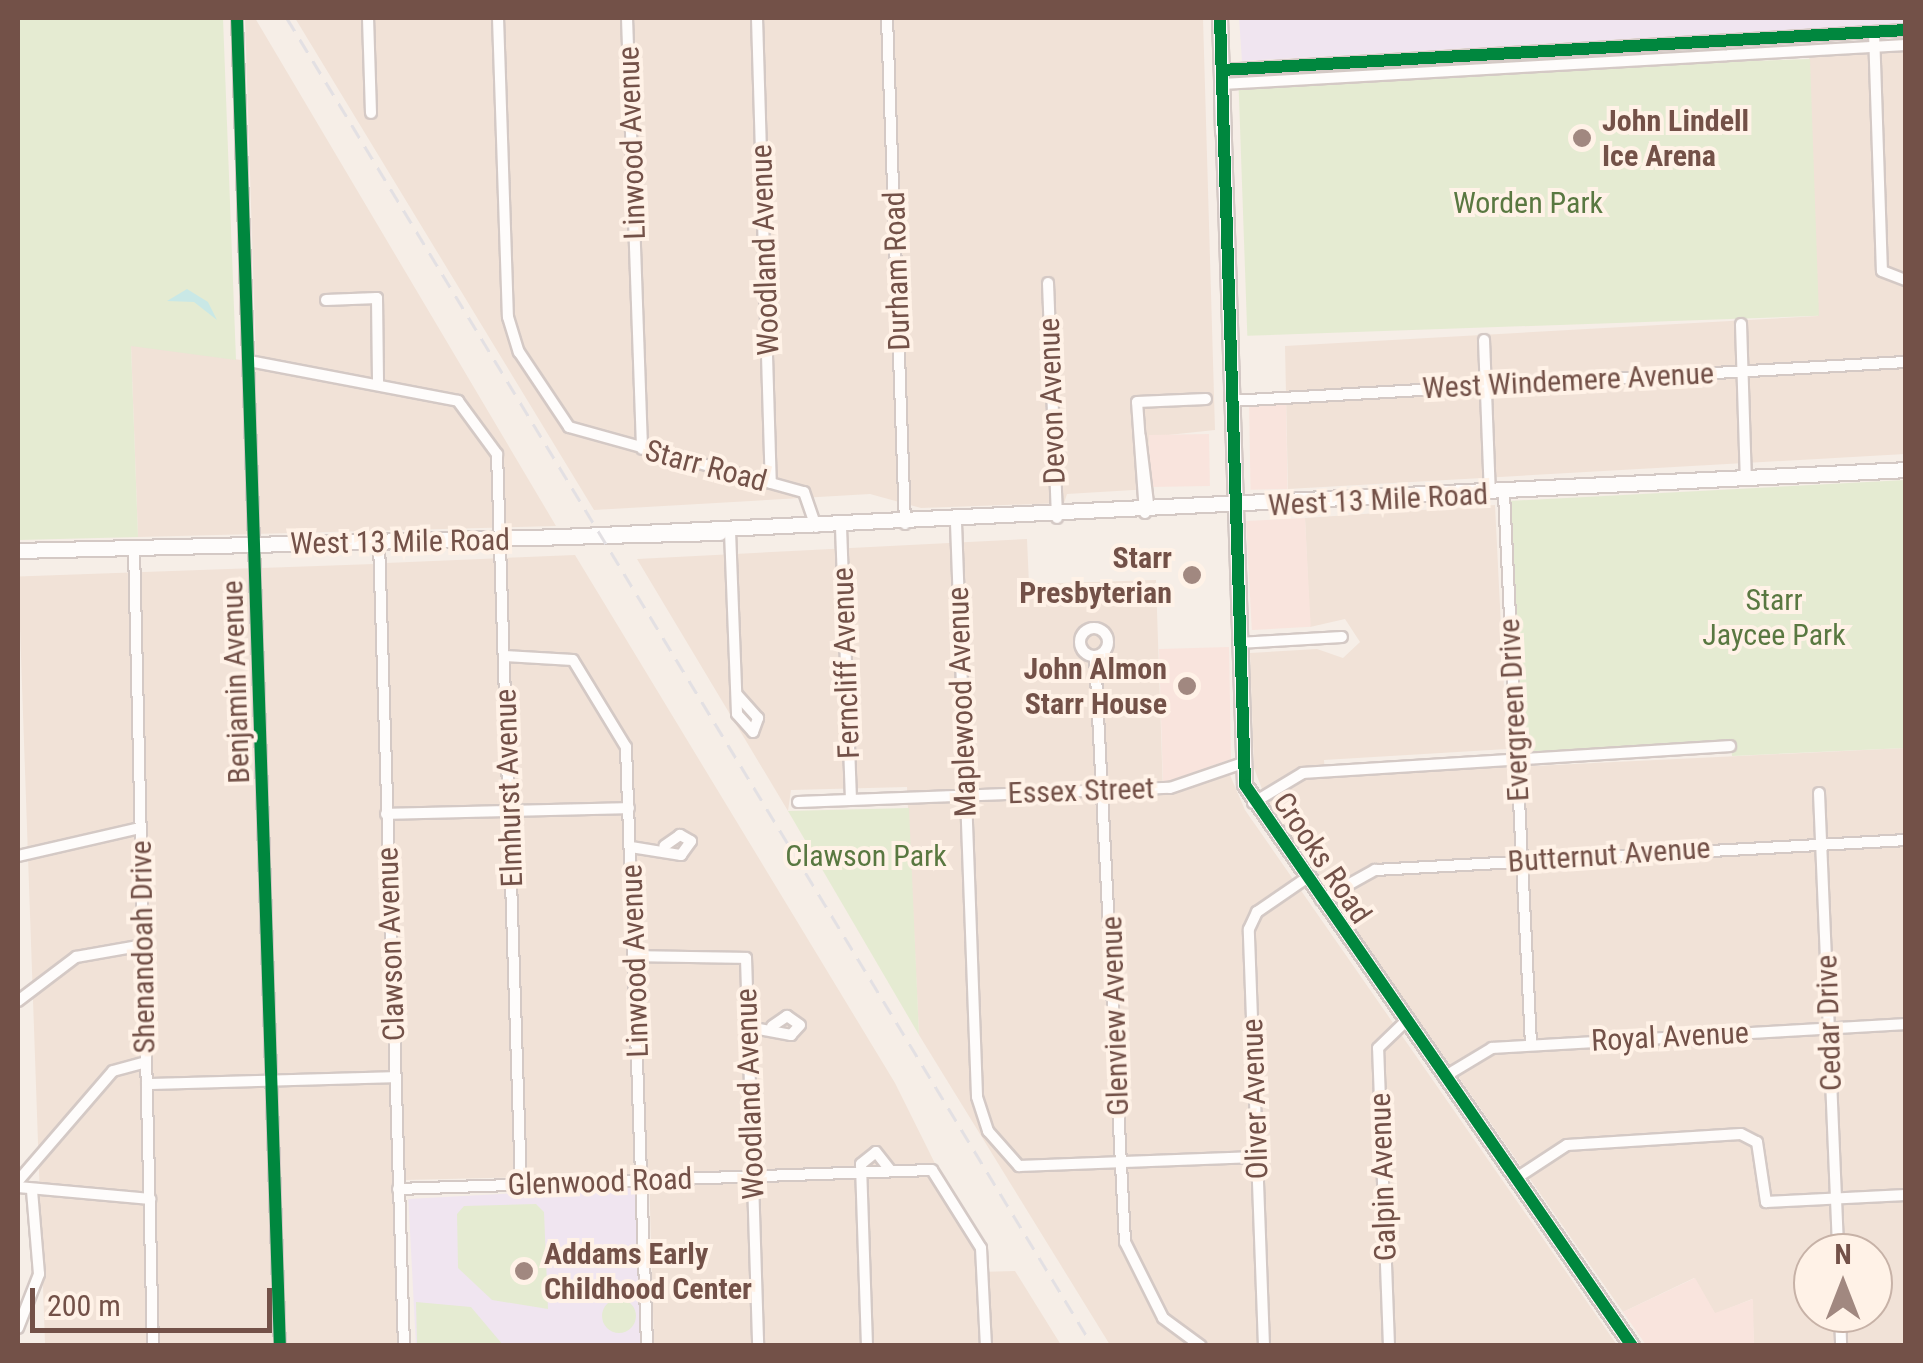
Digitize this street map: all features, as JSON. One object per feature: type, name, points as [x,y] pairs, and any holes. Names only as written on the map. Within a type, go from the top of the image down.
[{"type":"main road","name":"Crooks Road","points":[[1220,18],[1240,764],[1253,803],[1632,1346]]},
{"type":"main road","name":"West 13 Mile Road","points":[[18,551],[542,538],[1057,519],[1906,470]]},
{"type":"street","name":"Benjamin Avenue","points":[[237,18],[280,1346]]},
{"type":"street","points":[[368,18],[370,113]]},
{"type":"street","name":"Starr Road","points":[[498,18],[509,328],[569,428],[811,497],[816,528]]},
{"type":"street","name":"Linwood Avenue","points":[[627,18],[642,449]]},
{"type":"street","name":"Woodland Avenue","points":[[757,18],[771,483]]},
{"type":"street","name":"Durham Road","points":[[887,18],[905,525]]},
{"type":"street","points":[[1222,77],[1265,68],[1906,30]]},
{"type":"street","points":[[1874,32],[1886,278],[1906,280]]},
{"type":"street","points":[[1768,40],[1769,53]]},
{"type":"street","points":[[1692,44],[1694,58]]},
{"type":"street","points":[[1222,77],[1267,82],[1906,45]]},
{"type":"street","points":[[1606,48],[1607,62]]},
{"type":"street","points":[[1558,50],[1559,65]]},
{"type":"street","points":[[1428,58],[1428,72]]},
{"type":"street","points":[[1340,78],[1346,63]]},
{"type":"street","points":[[1265,68],[1267,82]]},
{"type":"street","name":"Devon Avenue","points":[[1048,283],[1057,519]]},
{"type":"street","points":[[249,361],[378,382],[376,298],[326,300]]},
{"type":"street","points":[[1741,324],[1746,479]]},
{"type":"street","name":"Evergreen Drive","points":[[1484,340],[1516,759],[1531,1045]]},
{"type":"street","name":"West Windemere Avenue","points":[[1231,401],[1906,362]]},
{"type":"street","name":"Elmhurst Avenue","points":[[378,382],[462,403],[498,458],[522,1186]]},
{"type":"street","points":[[1146,514],[1137,402],[1206,399]]},
{"type":"street","name":"Maplewood Avenue","points":[[956,522],[977,1096],[988,1132],[1019,1166],[1120,1162]]},
{"type":"street","name":"Ferncliff Avenue","points":[[841,527],[851,800]]},
{"type":"street","points":[[730,531],[737,695]]},
{"type":"street","name":"Clawson Avenue","points":[[379,542],[404,1346]]},
{"type":"street","name":"Shenandoah Drive","points":[[134,548],[153,1346]]},
{"type":"street","points":[[1236,643],[1342,637]]},
{"type":"street","name":"Linwood Avenue","points":[[505,656],[555,654],[577,665],[626,747],[647,1346]]},
{"type":"street","name":"Glenview Avenue","points":[[1095,656],[1106,790],[1120,1162],[1132,1268],[1168,1326],[1201,1346]]},
{"type":"street","points":[[1253,803],[1304,773],[1730,746]]},
{"type":"street","name":"Essex Street","points":[[798,802],[1184,786],[1240,764]]},
{"type":"street","name":"Cedar Drive","points":[[1819,793],[1837,1233]]},
{"type":"street","points":[[386,814],[629,808]]},
{"type":"street","points":[[18,856],[140,828]]},
{"type":"street","name":"Butternut Avenue","points":[[1320,901],[1366,872],[1906,840]]},
{"type":"street","points":[[631,847],[664,846]]},
{"type":"street","name":"Oliver Avenue","points":[[1264,1346],[1249,929],[1257,912],[1305,879]]},
{"type":"street","points":[[18,1000],[76,957],[144,945]]},
{"type":"street","name":"Woodland Avenue","points":[[634,956],[744,954],[758,1346]]},
{"type":"street","name":"Galpin Avenue","points":[[1389,1346],[1378,1053],[1405,1022]]},
{"type":"street","name":"Royal Avenue","points":[[1444,1077],[1486,1049],[1906,1024]]},
{"type":"street","points":[[748,1026],[772,1026]]},
{"type":"street","points":[[146,1062],[113,1071],[18,1184],[32,1191],[150,1198]]},
{"type":"street","points":[[146,1084],[394,1076]]},
{"type":"street","points":[[1515,1179],[1567,1145],[1741,1134],[1757,1142],[1760,1198],[1906,1195]]},
{"type":"street","name":"Glenwood Road","points":[[862,1172],[874,1152],[892,1171]]},
{"type":"street","points":[[1120,1162],[1256,1157]]},
{"type":"street","name":"Glenwood Road","points":[[398,1188],[892,1171],[940,1174],[981,1248],[986,1346]]},
{"type":"street","points":[[862,1172],[867,1346]]},
{"type":"street","points":[[18,1328],[39,1274],[32,1191]]},
{"type":"shaded area","points":[[245,18],[255,18],[556,526],[138,537],[131,345],[256,362]]},
{"type":"shaded area","points":[[295,18],[1203,18],[1215,430],[1149,437],[1150,489],[1067,494],[1064,503],[921,508],[870,494],[594,510]]},
{"type":"shaded area","points":[[1239,18],[1905,18],[1906,23],[1242,61]]},
{"type":"shaded area","points":[[1905,49],[1905,454],[1288,489],[1285,346],[1818,316],[1809,54]]},
{"type":"shaded area","points":[[1286,402],[1288,489],[1251,490],[1249,403]]},
{"type":"shaded area","points":[[1209,434],[1210,486],[1150,487],[1149,435]]},
{"type":"shaded area","points":[[1495,505],[1507,749],[1324,760],[1325,776],[1905,748],[1905,1345],[1754,1345],[1752,1299],[1715,1314],[1694,1278],[1623,1312],[1268,805],[1254,768],[1250,653],[1317,649],[1343,658],[1360,642],[1345,619],[1310,627],[1305,518]]},
{"type":"shaded area","points":[[1305,518],[1311,627],[1252,630],[1246,521]]},
{"type":"shaded area","points":[[1027,539],[1029,584],[1156,580],[1163,793],[1230,775],[1245,810],[1617,1345],[1110,1345],[919,1035],[907,787],[791,790],[788,811],[637,559]]},
{"type":"shaded area","points":[[575,555],[895,1083],[977,1248],[979,1272],[1015,1271],[1061,1345],[654,1345],[649,1174],[405,1180],[386,563]]},
{"type":"shaded area","points":[[374,564],[401,1345],[45,1346],[18,576]]},
{"type":"shaded area","points":[[1229,647],[1231,759],[1163,783],[1159,649]]},
{"type":"shaded area","name":"Addams Early Childhood Center","points":[[635,1187],[643,1345],[416,1346],[408,1199]]},
{"type":"shaded area","points":[[1695,1278],[1715,1313],[1753,1299],[1754,1345],[1646,1345],[1623,1312]]},
{"type":"green space","points":[[18,18],[223,18],[236,360],[131,346],[138,537],[19,540]]},
{"type":"green space","name":"Worden Park","points":[[1810,59],[1819,316],[1247,336],[1238,79]]},
{"type":"green space","name":"Starr Jaycee Park","points":[[1905,480],[1905,748],[1732,756],[1731,740],[1523,753],[1509,501]]},
{"type":"green space","name":"Clawson Park","points":[[909,808],[919,1035],[788,811]]},
{"type":"green space","points":[[536,1204],[544,1212],[548,1309],[492,1300],[458,1268],[457,1214],[464,1206]]},
{"type":"green space","points":[[619,1299],[631,1304],[636,1316],[631,1328],[619,1333],[607,1328],[602,1316],[607,1304]]},
{"type":"green space","points":[[416,1302],[471,1307],[503,1345],[417,1345]]},
{"type":"water","points":[[187,289],[208,302],[217,320],[194,302],[167,301]]},
{"type":"railway","points":[[287,18],[1093,1346]]},
{"type":"cycle path","points":[[237,18],[280,1346]]},
{"type":"cycle path","points":[[1220,18],[1245,785],[1632,1346]]},
{"type":"cycle path","points":[[1222,70],[1906,30]]},
{"type":"place","name":"John Lindell Ice Arena","points":[[1582,138]]},
{"type":"place","name":"Starr Presbyterian","points":[[1192,575]]},
{"type":"place","name":"John Almon Starr House","points":[[1187,686]]},
{"type":"place","name":"Addams Early Childhood Center","points":[[524,1271]]}]
